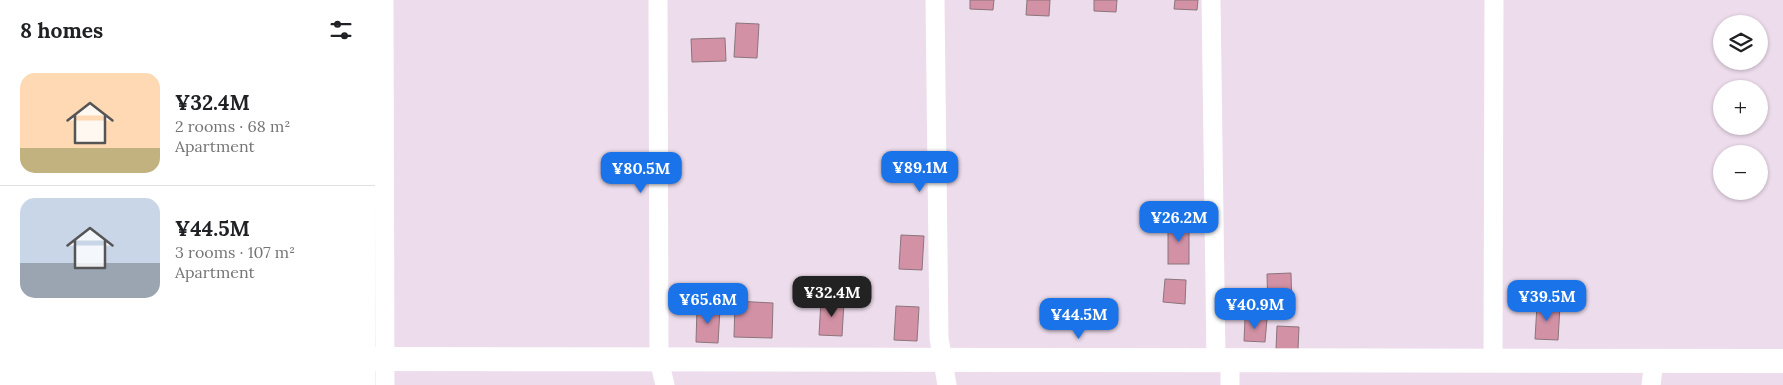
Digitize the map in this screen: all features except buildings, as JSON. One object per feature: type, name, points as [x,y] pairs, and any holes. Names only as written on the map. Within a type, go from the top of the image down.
[{"type":"street","points":[[384,0],[380,359],[385,385]]},
{"type":"street","points":[[658,0],[659,360],[665,385]]},
{"type":"street","points":[[935,0],[939,338],[941,360],[947,385]]},
{"type":"street","points":[[1211,0],[1223,360],[1230,385]]},
{"type":"street","points":[[1493,362],[1494,0]]},
{"type":"street","points":[[380,359],[1783,361]]},
{"type":"street","points":[[1651,385],[1654,361]]}]
